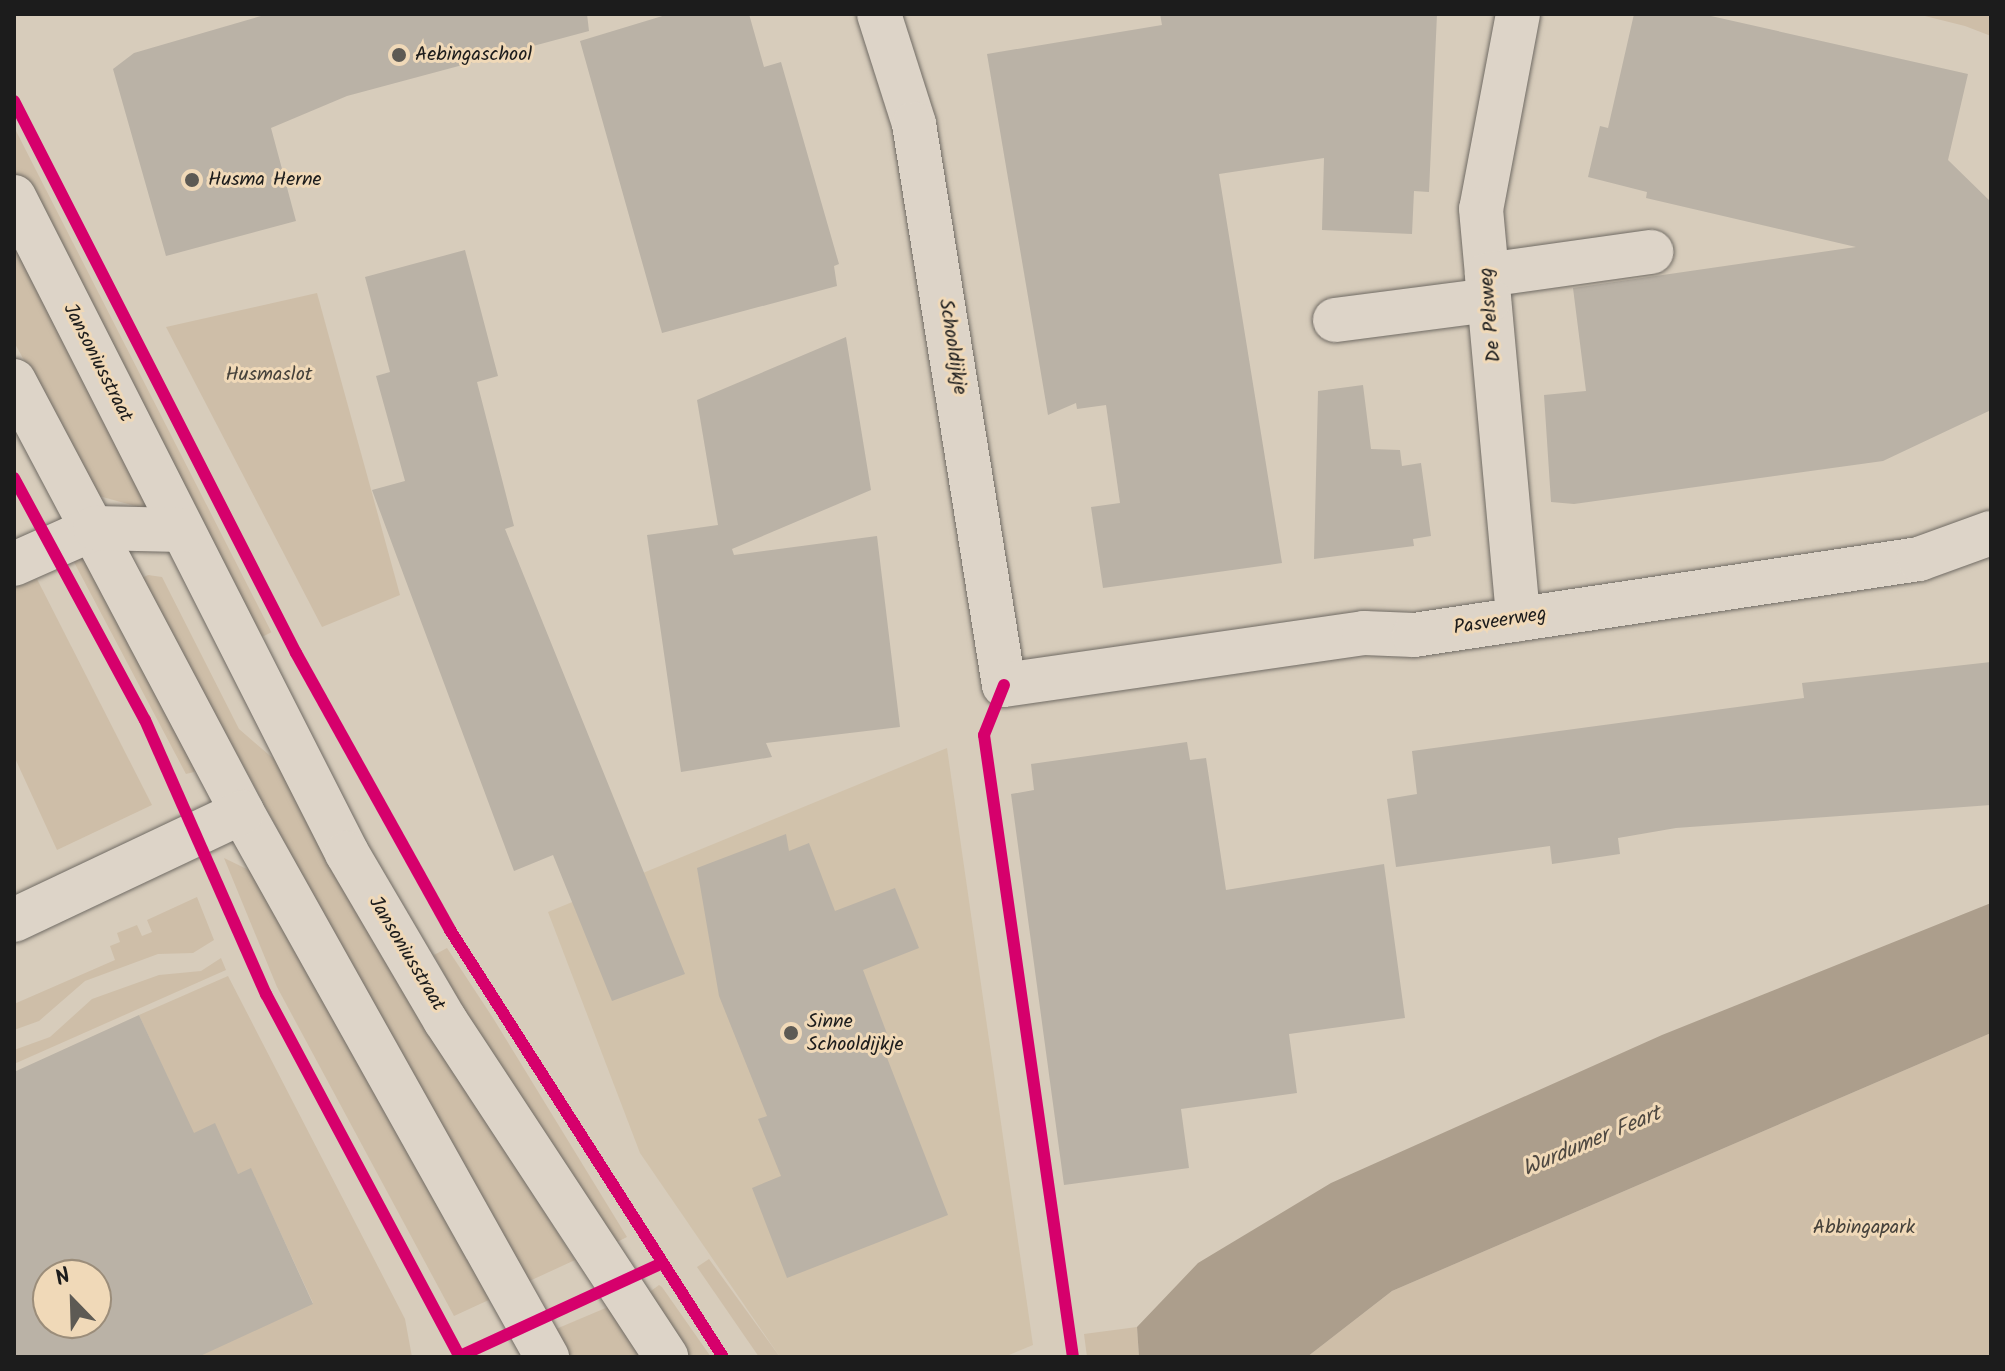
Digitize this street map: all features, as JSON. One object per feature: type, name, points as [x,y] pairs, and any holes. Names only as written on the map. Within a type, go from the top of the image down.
[{"type":"street","name":"Schooldijkje","points":[[879,14],[914,124],[1004,685]]},
{"type":"street","name":"De Pelsweg","points":[[1518,14],[1481,209],[1518,619]]},
{"type":"street","name":"Jansoniusstraat","points":[[14,197],[347,853],[445,1020],[666,1357]]},
{"type":"street","points":[[1335,320],[1651,252]]},
{"type":"street","points":[[14,381],[95,528],[242,812],[547,1357]]},
{"type":"street","points":[[14,564],[95,528],[181,530]]},
{"type":"street","name":"Pasveerweg","points":[[1004,685],[1364,633],[1414,635],[1919,559],[1991,533]]},
{"type":"street","points":[[14,920],[242,812]]},
{"type":"shaded area","name":"Sinne Schooldijkje","points":[[947,748],[1033,1345],[1004,1357],[780,1357],[640,1153],[548,912]]},
{"type":"green space","points":[[1917,14],[1991,14],[1991,36],[1965,26]]},
{"type":"green space","points":[[14,127],[271,632],[242,647],[14,200]]},
{"type":"green space","points":[[14,238],[151,503],[146,509],[99,496],[14,342]]},
{"type":"green space","name":"Husmaslot","points":[[317,293],[400,595],[322,627],[166,327]]},
{"type":"green space","points":[[83,557],[197,764],[194,772],[186,774],[74,562]]},
{"type":"green space","points":[[148,575],[162,577],[239,729],[275,760],[429,1032],[575,1260],[523,1284],[142,578]]},
{"type":"green space","points":[[37,579],[152,805],[57,850],[14,756],[14,588]]},
{"type":"green space","points":[[224,858],[255,873],[493,1298],[454,1316],[277,987]]},
{"type":"green space","points":[[197,897],[214,940],[193,953],[158,954],[85,981],[39,1021],[14,1030],[14,1004],[115,960],[110,946],[120,942],[117,933],[137,925],[142,936],[152,932],[147,920]]},
{"type":"green space","points":[[447,948],[627,1237],[613,1244],[470,1022],[434,955]]},
{"type":"green space","points":[[221,958],[226,970],[14,1064],[14,1050],[50,1037],[92,999],[159,975],[201,971]]},
{"type":"green space","points":[[228,976],[405,1319],[412,1357],[196,1357],[313,1303],[251,1169],[238,1174],[193,1133],[139,1015]]},
{"type":"green space","name":"Abbingapark","points":[[1991,1033],[1991,1357],[1307,1357],[1392,1291]]},
{"type":"green space","points":[[709,1259],[780,1357],[759,1357],[697,1267]]},
{"type":"green space","points":[[659,1285],[711,1357],[689,1357],[647,1294]]},
{"type":"green space","points":[[608,1307],[644,1357],[569,1357],[556,1329]]},
{"type":"green space","points":[[1137,1327],[1139,1357],[1087,1357],[1084,1334]]},
{"type":"water","name":"Wurdumer Feart","points":[[1991,903],[1991,1033],[1392,1291],[1307,1357],[1139,1357],[1137,1327],[1198,1263],[1331,1183],[1662,1035]]},
{"type":"building","points":[[268,14],[587,14],[589,31],[347,96],[271,128],[296,221],[166,256],[113,69],[134,53]]},
{"type":"building","points":[[669,14],[749,14],[764,67],[781,62],[839,264],[834,266],[837,286],[662,333],[580,41]]},
{"type":"building","points":[[1160,14],[1437,14],[1429,192],[1414,191],[1412,234],[1322,230],[1324,158],[1219,174],[1282,563],[1103,588],[1091,507],[1120,503],[1106,405],[1077,409],[1076,403],[1048,415],[987,54],[1162,25]]},
{"type":"building","points":[[1634,14],[1702,14],[1968,74],[1948,160],[1991,202],[1991,410],[1883,461],[1574,504],[1551,502],[1544,395],[1586,391],[1573,288],[1856,247],[1646,198],[1647,192],[1588,177],[1600,126],[1608,128]]},
{"type":"building","points":[[465,250],[498,376],[477,382],[514,526],[505,529],[685,974],[612,1001],[553,855],[514,871],[372,490],[405,481],[376,376],[390,372],[365,277]]},
{"type":"building","points":[[846,337],[871,490],[732,549],[734,555],[877,536],[900,727],[766,743],[772,757],[681,772],[647,535],[718,525],[697,400]]},
{"type":"building","points":[[1363,385],[1371,449],[1400,450],[1402,466],[1421,463],[1431,536],[1413,539],[1414,546],[1314,559],[1318,391]]},
{"type":"building","points":[[1991,662],[1991,805],[1676,828],[1618,838],[1620,854],[1552,864],[1550,846],[1396,867],[1387,799],[1417,794],[1412,751],[1804,698],[1802,683]]},
{"type":"building","points":[[1187,742],[1190,760],[1206,758],[1226,890],[1384,864],[1405,1018],[1289,1034],[1297,1093],[1181,1109],[1189,1168],[1064,1185],[1011,794],[1034,790],[1031,764]]},
{"type":"building","points":[[786,834],[789,851],[809,843],[835,911],[895,888],[919,948],[863,970],[892,1047],[884,1050],[948,1215],[787,1278],[752,1188],[781,1176],[758,1119],[767,1116],[719,996],[697,868]]},
{"type":"building","points":[[139,1015],[194,1133],[215,1123],[238,1174],[251,1168],[313,1304],[198,1357],[14,1357],[14,1072]]},
{"type":"cycle path","points":[[14,101],[296,653],[450,930],[723,1357]]},
{"type":"cycle path","points":[[14,478],[145,720],[266,994],[459,1356]]},
{"type":"cycle path","points":[[1004,685],[984,735],[1073,1357]]},
{"type":"cycle path","points":[[458,1357],[660,1264]]},
{"type":"place","name":"Aebingaschool","points":[[399,55]]},
{"type":"place","name":"Husma Herne","points":[[192,180]]},
{"type":"place","name":"Sinne Schooldijkje","points":[[791,1033]]}]
